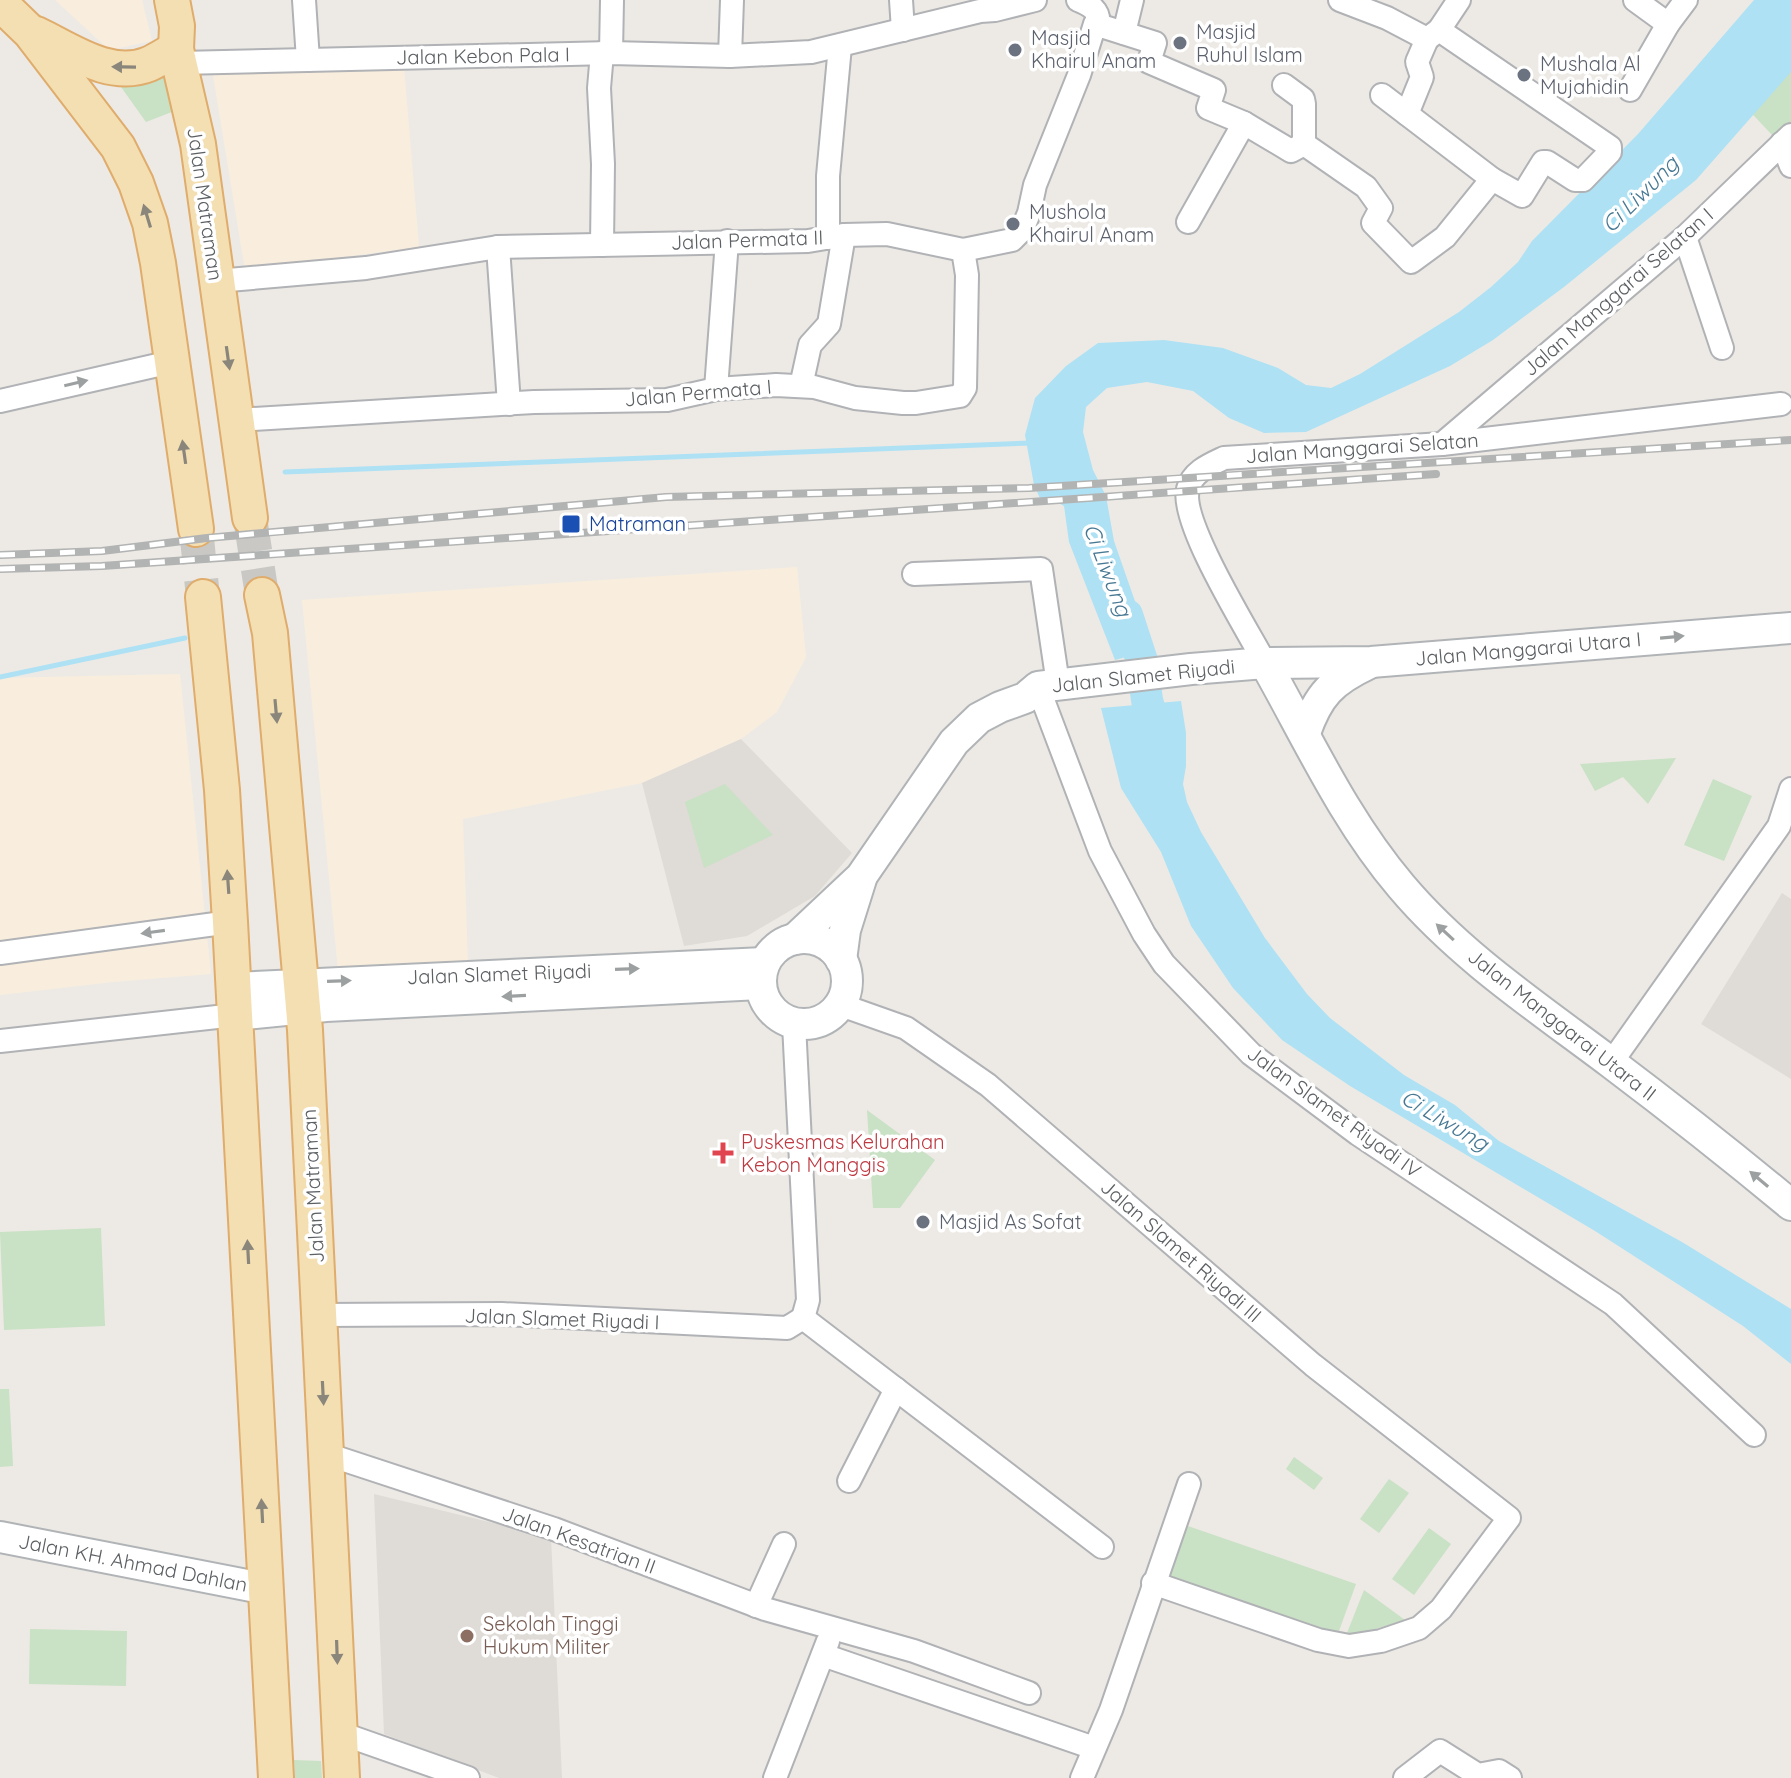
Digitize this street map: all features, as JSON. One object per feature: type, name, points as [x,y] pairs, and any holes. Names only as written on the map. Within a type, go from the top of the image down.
[{"type":"main road","points":[[151,0],[161,27],[178,56]]},
{"type":"main road","points":[[172,0],[178,56]]},
{"type":"main road","points":[[0,3],[15,32],[118,147],[136,183],[150,223],[158,263],[196,529]]},
{"type":"main road","points":[[15,32],[71,50],[91,62],[112,68],[135,68],[178,56]]},
{"type":"main road","name":"Jalan Matraman","points":[[178,56],[198,144],[250,518]]},
{"type":"main road","points":[[203,597],[222,790],[276,1778]]},
{"type":"main road","name":"Jalan Matraman","points":[[266,614],[303,995],[342,1778]]},
{"type":"street","points":[[304,0],[308,60]]},
{"type":"street","points":[[602,245],[603,164],[599,88],[607,53],[612,0]]},
{"type":"street","points":[[730,56],[732,0]]},
{"type":"street","points":[[901,0],[903,30]]},
{"type":"street","name":"Jalan Kebon Pala I","points":[[178,56],[308,60],[607,53],[730,56],[811,52],[994,5],[1035,0]]},
{"type":"street","points":[[1078,0],[1096,10],[1098,24],[1155,43],[1149,62],[1214,90],[1208,108],[1244,123],[1291,151],[1304,144]]},
{"type":"street","points":[[1124,33],[1132,0]]},
{"type":"street","points":[[1340,0],[1433,34],[1610,147],[1610,152],[1583,180],[1575,180],[1543,162],[1522,196],[1492,179],[1382,95]]},
{"type":"street","points":[[1407,114],[1422,77],[1417,62],[1433,34],[1459,0]]},
{"type":"street","points":[[1635,0],[1668,24]]},
{"type":"street","points":[[1630,90],[1668,24],[1686,0]]},
{"type":"street","name":"Jalan Permata II","points":[[217,281],[366,268],[498,247],[808,241],[836,236],[887,234],[963,250],[1012,240],[1022,230],[1042,164],[1079,75],[1092,27],[1098,24]]},
{"type":"street","points":[[801,386],[810,345],[829,324],[836,236],[828,176],[840,46]]},
{"type":"street","points":[[1284,85],[1303,99],[1304,144]]},
{"type":"street","points":[[1188,222],[1244,123]]},
{"type":"street","points":[[1786,139],[1791,166]]},
{"type":"street","name":"Jalan Manggarai Selatan I","points":[[1442,444],[1685,237],[1786,139]]},
{"type":"street","points":[[1304,144],[1366,187],[1381,208],[1373,223],[1411,262],[1445,237],[1492,179]]},
{"type":"street","points":[[1685,237],[1722,348]]},
{"type":"street","points":[[716,389],[727,241]]},
{"type":"street","points":[[498,247],[509,404]]},
{"type":"street","name":"Jalan Permata I","points":[[237,420],[509,404],[667,400],[716,389],[801,386],[855,398],[888,399],[903,403],[960,396],[965,388],[967,317],[967,275],[963,250]]},
{"type":"street","points":[[0,401],[171,362]]},
{"type":"street","name":"Jalan Manggarai Selatan","points":[[1285,699],[1197,536],[1186,495],[1193,477],[1205,467],[1224,458],[1442,444],[1781,404]]},
{"type":"street","name":"Jalan Slamet Riyadi IV","points":[[914,574],[1041,569],[1041,693],[1100,851],[1144,934],[1164,964],[1251,1054],[1358,1134],[1613,1304],[1754,1435]]},
{"type":"street","name":"Jalan Manggarai Utara I","points":[[1265,663],[1371,662],[1791,628]]},
{"type":"street","points":[[1305,733],[1314,707],[1326,692],[1341,677],[1371,662]]},
{"type":"street","name":"Jalan Slamet Riyadi","points":[[795,939],[861,877],[954,742],[979,718],[1041,693],[1191,678],[1265,663]]},
{"type":"street","name":"Jalan Slamet Riyadi","points":[[1191,678],[1256,686],[1285,699]]},
{"type":"street","name":"Jalan Manggarai Utara II","points":[[1285,699],[1321,769],[1360,834],[1438,926],[1497,979],[1611,1063],[1791,1205]]},
{"type":"street","points":[[1611,1063],[1785,829],[1791,789]]},
{"type":"street","name":"Jalan Slamet Riyadi","points":[[841,960],[845,930],[861,877]]},
{"type":"street","points":[[0,949],[230,922]]},
{"type":"street","points":[[795,939],[813,939],[829,947],[841,960],[847,974],[841,1005],[820,1022],[794,1024],[770,1010],[762,973],[776,947],[795,939]]},
{"type":"street","name":"Jalan Slamet Riyadi","points":[[234,1001],[762,973]]},
{"type":"street","points":[[0,1041],[234,1001]]},
{"type":"street","name":"Jalan Slamet Riyadi III","points":[[841,1005],[906,1028],[988,1085],[1313,1365],[1509,1518],[1441,1609],[1419,1628],[1381,1641],[1349,1646],[1318,1640],[1153,1583]]},
{"type":"street","points":[[794,1024],[808,1300],[803,1318],[1102,1547]]},
{"type":"street","name":"Jalan Slamet Riyadi I","points":[[319,1315],[502,1314],[787,1328],[803,1318]]},
{"type":"street","points":[[849,1481],[896,1389]]},
{"type":"street","name":"Jalan Kesatrian II","points":[[326,1454],[554,1529],[756,1606],[914,1651],[1029,1693]]},
{"type":"street","points":[[1082,1778],[1111,1710],[1189,1484]]},
{"type":"street","name":"Jalan KH. Ahmad Dahlan","points":[[0,1537],[267,1589]]},
{"type":"street","points":[[756,1606],[784,1544]]},
{"type":"street","points":[[775,1778],[832,1628]]},
{"type":"street","points":[[823,1655],[1094,1748]]},
{"type":"street","points":[[340,1733],[468,1778]]},
{"type":"street","points":[[1405,1778],[1440,1751],[1448,1753],[1476,1777],[1499,1771],[1510,1778]]},
{"type":"shaded area","points":[[55,0],[142,0],[152,41],[109,50]]},
{"type":"shaded area","points":[[404,67],[419,247],[245,270],[212,69]]},
{"type":"shaded area","points":[[797,567],[806,657],[777,712],[741,739],[642,783],[463,819],[468,965],[338,970],[302,600]]},
{"type":"shaded area","points":[[180,674],[211,974],[0,995],[0,678]]},
{"type":"shaded area","points":[[741,739],[852,853],[815,896],[747,936],[684,946],[642,783]]},
{"type":"shaded area","points":[[1782,893],[1791,899],[1791,1079],[1701,1024]]},
{"type":"shaded area","name":"Sekolah Tinggi Hukum Militer","points":[[374,1494],[551,1537],[562,1778],[499,1778],[384,1734]]},
{"type":"green space","points":[[1791,29],[1791,124],[1772,135],[1742,103]]},
{"type":"green space","points":[[171,54],[177,110],[146,122],[106,66]]},
{"type":"green space","points":[[1676,758],[1648,804],[1623,777],[1595,791],[1580,764]]},
{"type":"green space","points":[[1713,779],[1752,796],[1724,861],[1684,845]]},
{"type":"green space","points":[[725,784],[773,835],[704,868],[685,802]]},
{"type":"green space","points":[[867,1110],[935,1160],[900,1208],[873,1208]]},
{"type":"green space","points":[[101,1228],[105,1326],[4,1330],[0,1232]]},
{"type":"green space","points":[[0,1389],[9,1389],[13,1466],[0,1467]]},
{"type":"green space","points":[[1294,1457],[1323,1478],[1314,1490],[1286,1469]]},
{"type":"green space","points":[[1389,1479],[1409,1493],[1379,1533],[1360,1519]]},
{"type":"green space","points":[[1185,1525],[1356,1584],[1335,1642],[1164,1582]]},
{"type":"green space","points":[[1429,1528],[1451,1544],[1414,1595],[1392,1579]]},
{"type":"green space","points":[[1364,1590],[1405,1620],[1345,1638]]},
{"type":"green space","points":[[30,1629],[127,1631],[126,1686],[29,1684]]},
{"type":"green space","points":[[294,1760],[321,1761],[322,1778],[295,1778]]},
{"type":"water","points":[[1754,0],[1791,0],[1791,72],[1696,180],[1493,340],[1450,366],[1306,432],[1264,433],[1229,418],[1193,391],[1147,382],[1107,388],[1086,407],[1083,432],[1093,470],[1106,496],[1114,541],[1152,650],[1115,660],[1069,542],[1064,506],[1055,501],[1042,503],[1034,485],[1025,435],[1035,398],[1066,366],[1098,343],[1164,340],[1223,348],[1278,368],[1306,385],[1331,388],[1360,374],[1459,312],[1518,262],[1532,241],[1638,134]]},
{"type":"water","points":[[1181,701],[1186,733],[1183,784],[1187,802],[1201,832],[1265,938],[1307,994],[1330,1018],[1404,1075],[1455,1105],[1499,1141],[1682,1242],[1791,1309],[1791,1364],[1743,1326],[1595,1231],[1350,1086],[1282,1040],[1233,988],[1191,926],[1161,852],[1121,788],[1101,708]]},
{"type":"waterway","points":[[285,472],[1031,443]]},
{"type":"waterway","name":"Ci Liwung","points":[[1127,615],[1142,661],[1147,700],[1159,744]]},
{"type":"waterway","points":[[0,677],[185,638]]},
{"type":"tunnel","points":[[250,518],[262,595]]},
{"type":"tunnel","points":[[196,529],[203,597]]},
{"type":"railway","points":[[0,555],[102,551],[207,538],[666,497],[1029,488],[1791,440]]},
{"type":"railway","points":[[0,569],[102,566],[1436,474]]},
{"type":"place","name":"Masjid Ruhul Islam","points":[[1180,43]]},
{"type":"place","name":"Masjid Khairul Anam","points":[[1015,50]]},
{"type":"place","name":"Mushala Al Mujahidin","points":[[1524,75]]},
{"type":"place","name":"Mushola Khairul Anam","points":[[1013,224]]},
{"type":"place","name":"Matraman","points":[[571,524]]},
{"type":"place","name":"Puskesmas Kelurahan Kebon Manggis","points":[[723,1153]]},
{"type":"place","name":"Masjid As Sofat","points":[[923,1222]]},
{"type":"place","name":"Sekolah Tinggi Hukum Militer","points":[[467,1636]]}]
